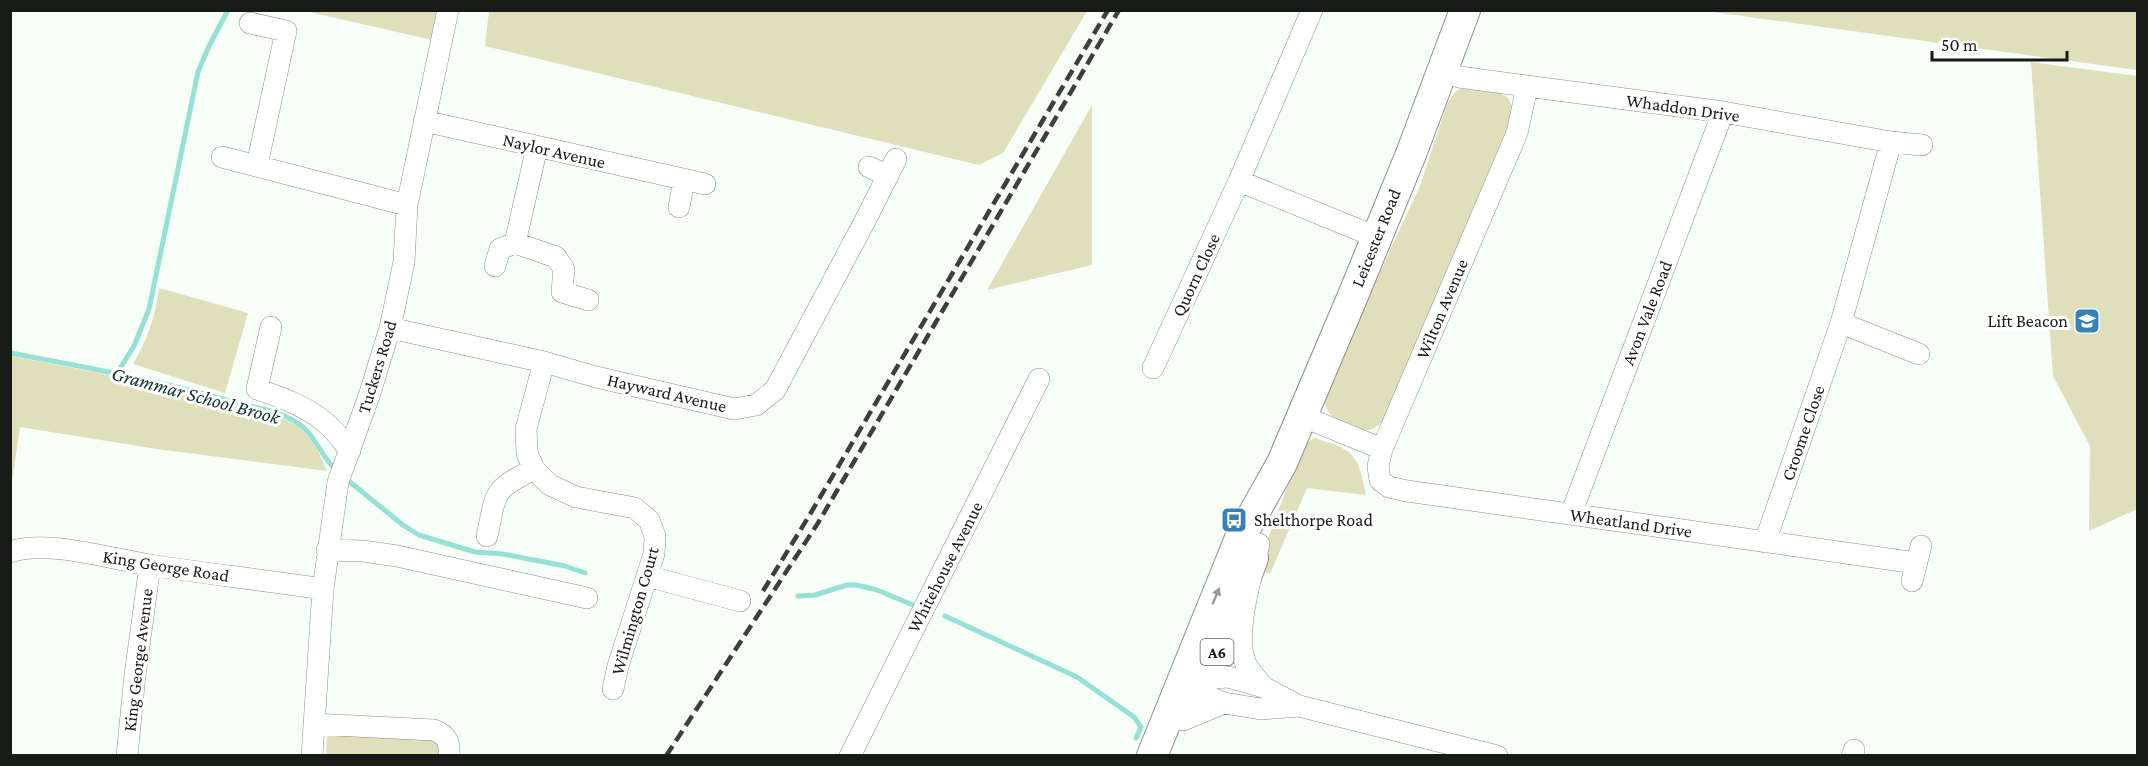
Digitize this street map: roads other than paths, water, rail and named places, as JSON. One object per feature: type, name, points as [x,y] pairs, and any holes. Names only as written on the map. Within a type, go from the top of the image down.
[{"type":"highway","name":"Leicester Road","points":[[1204,683],[1241,536],[1281,463],[1302,416],[1444,71],[1465,10]]},
{"type":"highway","name":"Leicester Road","points":[[1152,756],[1175,717],[1204,683],[1259,544],[1281,463]]},
{"type":"highway","name":"Leicester Road","points":[[1166,756],[1175,717]]},
{"type":"street","name":"Tuckers Road","points":[[312,756],[327,550],[344,466],[390,328],[404,262],[407,205],[448,10]]},
{"type":"street","name":"Quorn Close","points":[[1153,368],[1239,181],[1312,10]]},
{"type":"street","points":[[250,23],[286,31],[257,165]]},
{"type":"street","name":"Whaddon Drive","points":[[1444,71],[1459,77],[1723,112],[1891,142],[1922,145]]},
{"type":"street","name":"Wilton Avenue","points":[[1382,449],[1517,133],[1527,87]]},
{"type":"street","name":"Avon Vale Road","points":[[1571,514],[1723,112]]},
{"type":"street","name":"Naylor Avenue","points":[[424,121],[705,184]]},
{"type":"street","name":"Croome Close","points":[[1765,542],[1840,323],[1891,142]]},
{"type":"street","points":[[515,243],[537,147]]},
{"type":"street","points":[[222,157],[407,205]]},
{"type":"street","name":"Hayward Avenue","points":[[390,328],[544,362],[596,377],[734,409],[756,405],[775,390],[884,167]]},
{"type":"street","points":[[679,207],[684,180]]},
{"type":"street","points":[[1239,181],[1376,237]]},
{"type":"street","points":[[495,266],[500,249],[515,243],[556,257],[564,269],[561,292],[588,300]]},
{"type":"street","points":[[1840,323],[1919,354]]},
{"type":"street","points":[[271,327],[257,389],[285,399],[308,411],[332,428],[344,466]]},
{"type":"street","points":[[488,536],[496,494],[508,482],[534,469],[527,453],[525,429],[544,362]]},
{"type":"street","name":"Whitehouse Avenue","points":[[850,756],[1039,379]]},
{"type":"street","points":[[1302,416],[1382,449]]},
{"type":"street","name":"Wheatland Drive","points":[[1382,449],[1378,466],[1380,480],[1389,487],[1407,491],[1916,563]]},
{"type":"street","name":"Wilmington Court","points":[[534,469],[550,485],[576,497],[635,508],[649,520],[655,536],[654,555],[618,666],[613,689]]},
{"type":"street","points":[[1259,544],[1245,602],[1243,650],[1246,665],[1263,687]]},
{"type":"street","name":"King George Road","points":[[10,552],[24,548],[43,547],[150,565],[323,589]]},
{"type":"street","points":[[327,550],[363,551],[397,556],[587,598]]},
{"type":"street","name":"King George Avenue","points":[[127,756],[150,565]]},
{"type":"street","points":[[647,576],[740,601]]},
{"type":"street","points":[[1175,717],[1204,683],[1213,678],[1228,677],[1263,687],[1299,706],[1497,756]]},
{"type":"street","points":[[1204,683],[1261,709],[1299,706]]},
{"type":"street","points":[[315,724],[434,730],[448,740],[449,756]]},
{"type":"waterway","points":[[117,373],[134,346],[149,309],[198,72],[228,10]]},
{"type":"waterway","name":"Grammar School Brook","points":[[10,353],[148,380],[281,414],[303,427],[336,470]]},
{"type":"waterway","name":"Grammar School Brook","points":[[345,478],[403,525],[419,535],[475,552],[503,554],[565,566],[585,573]]},
{"type":"waterway","name":"Grammar School Brook","points":[[798,596],[815,595],[847,585],[856,585],[877,590],[913,605]]},
{"type":"waterway","name":"Grammar School Brook","points":[[945,616],[1077,677],[1134,717],[1141,727],[1136,738]]},
{"type":"railway","points":[[763,591],[1108,10]]},
{"type":"railway","points":[[666,756],[818,523],[1119,10]]},
{"type":"place","name":"Lift Beacon","points":[[2087,321]]},
{"type":"place","name":"Shelthorpe Road","points":[[1234,520]]}]
